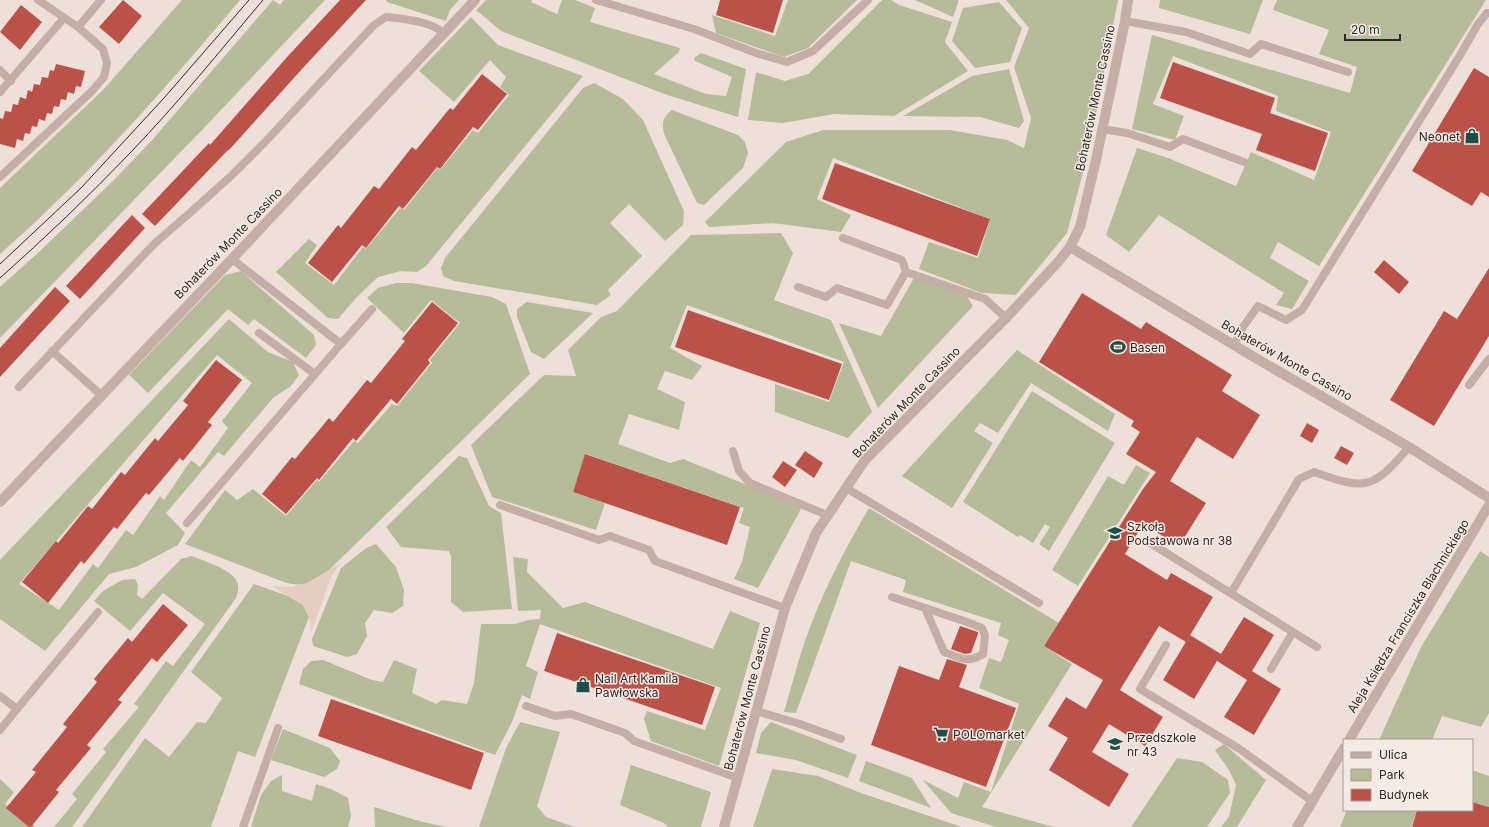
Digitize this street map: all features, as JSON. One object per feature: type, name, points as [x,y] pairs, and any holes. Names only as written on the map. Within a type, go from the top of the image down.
[{"type":"street","name":"Bohaterów Monte Cassino","points":[[0,502],[232,259],[475,0]]},
{"type":"street","name":"Bohaterów Monte Cassino","points":[[724,827],[785,608],[816,533],[865,460],[1006,318],[1058,262],[1070,247],[1080,227],[1125,21],[1128,0]]},
{"type":"street","name":"Bohaterów Monte Cassino","points":[[1070,247],[1409,447],[1489,498]]},
{"type":"street","name":"Aleja Księdza Franciszka Blachnickiego","points":[[1350,739],[1489,505]]},
{"type":"street","points":[[1297,827],[1343,750]]},
{"type":"lane","points":[[0,177],[92,91],[104,76],[106,63],[103,49],[78,27],[38,0]]},
{"type":"lane","points":[[78,27],[101,0]]},
{"type":"lane","points":[[596,0],[694,29],[756,53],[787,62],[813,51],[868,0]]},
{"type":"lane","points":[[1234,345],[1243,327],[1258,306],[1286,320],[1302,310],[1478,24],[1487,13],[1489,13]]},
{"type":"lane","points":[[19,387],[154,244],[192,212],[251,156],[374,25],[386,17],[404,19],[437,27],[443,33]]},
{"type":"lane","points":[[0,92],[64,18]]},
{"type":"lane","points":[[1125,21],[1186,32],[1250,54],[1261,44],[1348,72]]},
{"type":"lane","points":[[0,70],[11,81]]},
{"type":"lane","points":[[1102,129],[1127,133],[1170,147],[1183,139],[1244,162]]},
{"type":"lane","points":[[798,287],[826,297],[837,288],[887,305],[906,272],[902,260],[843,238]]},
{"type":"lane","points":[[232,259],[341,344]]},
{"type":"lane","points":[[906,272],[985,299],[1006,318]]},
{"type":"lane","points":[[187,523],[372,309]]},
{"type":"lane","points":[[259,333],[315,374]]},
{"type":"lane","points":[[52,351],[101,395]]},
{"type":"lane","points":[[1469,385],[1489,359]]},
{"type":"lane","points":[[1231,593],[1299,480],[1314,472],[1334,480],[1361,485],[1375,481],[1389,470],[1409,447]]},
{"type":"lane","points":[[733,451],[739,471],[750,483],[827,515]]},
{"type":"lane","points":[[846,488],[1040,603]]},
{"type":"lane","points":[[500,505],[599,540],[610,536],[649,550],[654,561],[785,608]]},
{"type":"lane","points":[[1147,541],[1318,647]]},
{"type":"lane","points":[[892,597],[925,608],[967,622],[982,628],[985,636],[983,654],[976,658],[967,660],[944,652],[925,608]]},
{"type":"lane","points":[[0,730],[98,612]]},
{"type":"lane","points":[[1271,669],[1293,632]]},
{"type":"lane","points":[[1166,645],[1140,689],[1238,748],[1312,801]]},
{"type":"lane","points":[[0,696],[17,709]]},
{"type":"lane","points":[[526,706],[555,716],[571,714],[625,733],[634,741],[738,778]]},
{"type":"lane","points":[[756,711],[800,724],[841,740]]},
{"type":"lane","points":[[243,827],[278,728]]},
{"type":"green space","points":[[182,0],[240,0],[125,132],[33,225],[0,254],[0,188],[104,89]]},
{"type":"green space","points":[[273,0],[280,5],[284,0],[325,0],[202,130],[0,338],[0,287],[115,179],[153,139]]},
{"type":"green space","points":[[386,0],[459,0],[450,10],[446,21],[387,2]]},
{"type":"green space","points":[[486,0],[532,0],[531,2],[557,14],[562,0],[575,0],[595,8],[590,22],[680,48],[679,52],[654,74],[706,94],[726,96],[732,77],[695,61],[694,58],[701,53],[746,69],[738,117],[667,95],[501,31],[476,10]]},
{"type":"green space","points":[[788,0],[857,0],[808,48],[784,57],[716,33],[712,15],[775,36]]},
{"type":"green space","points":[[882,0],[891,0],[899,5],[952,22],[945,42],[968,71],[894,116],[834,114],[783,123],[748,120],[756,72],[785,81],[808,74]]},
{"type":"green space","points":[[915,0],[958,0],[958,3],[953,17]]},
{"type":"green space","points":[[1006,0],[1118,0],[1089,150],[1067,233],[1016,295],[982,293],[919,269],[929,242],[978,258],[990,219],[833,158],[817,199],[851,215],[841,232],[773,223],[709,227],[705,222],[786,142],[823,130],[950,130],[1007,140],[1024,148],[1031,118],[1014,67],[1029,28]]},
{"type":"green space","points":[[1160,0],[1263,0],[1250,34],[1159,8]]},
{"type":"green space","points":[[1277,0],[1486,0],[1319,266],[1278,242],[1270,258],[1309,281],[1292,309],[1276,305],[1284,293],[1159,215],[1129,252],[1106,235],[1137,148],[1168,158],[1236,186],[1251,152],[1314,180],[1331,132],[1276,111],[1278,96],[1173,56],[1153,104],[1184,116],[1175,140],[1132,129],[1152,35],[1350,93],[1357,67],[1319,54],[1329,30],[1273,10]]},
{"type":"green space","points":[[999,2],[1022,28],[1010,62],[975,68],[952,41],[963,8]]},
{"type":"green space","points":[[471,17],[498,45],[583,76],[426,266],[417,272],[401,271],[378,277],[356,298],[338,319],[328,318],[276,272],[309,239],[317,245],[305,263],[334,285],[363,247],[366,249],[400,208],[404,210],[437,168],[440,170],[473,130],[478,133],[509,95],[500,87],[506,77],[490,60],[454,102],[419,71]]},
{"type":"green space","points":[[1009,69],[1024,121],[1019,128],[980,117],[903,116],[972,76]]},
{"type":"green space","points":[[594,83],[623,99],[643,120],[684,211],[683,225],[665,241],[629,204],[610,223],[642,256],[608,290],[611,295],[597,305],[454,281],[443,276],[441,268],[445,258],[583,88]]},
{"type":"green space","points":[[672,110],[738,135],[745,142],[748,153],[743,168],[704,205],[697,203],[664,134],[664,120],[666,115]]},
{"type":"green space","points":[[781,233],[793,253],[774,300],[831,320],[872,412],[848,438],[775,412],[775,384],[829,402],[844,362],[687,305],[670,348],[702,366],[692,380],[665,371],[657,389],[685,402],[679,430],[629,414],[618,444],[670,463],[683,459],[802,507],[758,588],[734,579],[742,562],[750,527],[739,523],[744,508],[586,454],[573,492],[605,503],[596,530],[492,497],[471,445],[544,375],[576,376],[568,350],[601,317],[617,311],[691,235]]},
{"type":"green space","points":[[241,271],[314,335],[316,345],[306,358],[254,319],[248,325],[228,309],[148,393],[129,375],[225,275]]},
{"type":"green space","points":[[914,278],[966,295],[973,306],[878,408],[839,323],[881,336]]},
{"type":"green space","points":[[396,283],[412,283],[492,297],[506,304],[530,374],[326,573],[306,584],[297,585],[284,582],[185,544],[225,490],[237,500],[253,489],[286,516],[317,480],[319,482],[354,441],[358,443],[392,404],[397,406],[432,363],[430,360],[460,323],[431,300],[404,333],[367,298],[378,288]]},
{"type":"green space","points":[[527,302],[593,313],[544,359],[531,352],[517,317],[517,309]]},
{"type":"green space","points":[[229,319],[268,352],[293,362],[299,375],[291,386],[273,398],[224,456],[218,452],[166,513],[185,533],[178,545],[136,567],[109,574],[45,651],[0,619],[0,560]],"holes":[[[217,355],[252,383],[222,421],[228,428],[200,467],[191,460],[164,500],[160,496],[133,535],[126,530],[98,568],[93,564],[59,610],[19,584]]]},
{"type":"green space","points":[[1017,350],[1115,414],[1108,431],[1031,383],[998,433],[980,423],[974,431],[993,443],[952,508],[902,476]]},
{"type":"green space","points":[[1032,391],[1115,443],[1049,551],[1039,544],[1050,527],[1045,524],[1033,543],[1020,535],[1018,537],[963,502]]},
{"type":"green space","points":[[459,456],[467,458],[489,506],[501,513],[512,609],[463,612],[451,602],[451,556],[449,551],[401,547],[386,527]]},
{"type":"green space","points":[[1136,465],[1150,473],[1078,586],[1052,570],[1108,476],[1124,485]]},
{"type":"green space","points":[[869,508],[1059,623],[1044,646],[1072,664],[982,807],[1054,827],[996,827],[951,813],[923,780],[958,798],[964,782],[991,792],[1019,704],[979,688],[989,658],[1001,662],[1009,640],[998,635],[1001,623],[903,592],[906,580],[851,561],[796,713],[784,712],[802,650],[818,607],[842,556]]},
{"type":"green space","points":[[376,544],[396,567],[404,590],[403,606],[392,613],[374,610],[365,623],[367,636],[357,654],[347,657],[313,646],[312,639],[341,568],[366,548]]},
{"type":"green space","points":[[1480,551],[1489,557],[1489,713],[1481,727],[1442,716],[1432,739],[1379,739],[1421,647]]},
{"type":"green space","points":[[192,556],[216,566],[233,576],[238,584],[236,598],[72,827],[54,827],[77,799],[72,794],[106,752],[103,749],[139,707],[134,704],[166,661],[173,666],[205,624],[163,593],[130,631],[94,601],[103,591],[122,580],[135,579],[138,585],[137,595],[142,599],[181,559]]},
{"type":"green space","points":[[513,557],[528,559],[527,572],[563,608],[585,602],[713,649],[730,611],[760,623],[719,766],[651,741],[644,719],[647,711],[705,730],[721,688],[540,624],[526,666],[538,672],[530,699],[522,695],[512,722],[495,755],[299,684],[303,669],[311,661],[323,660],[372,680],[383,682],[394,660],[417,669],[412,693],[436,704],[442,700],[467,704],[474,683],[481,624],[515,624],[528,620],[540,619],[541,610],[518,611]]},
{"type":"green space","points":[[254,584],[288,596],[303,605],[309,617],[255,757],[238,751],[211,827],[82,827],[145,738],[169,757],[197,722],[206,723],[222,698],[191,672]]},
{"type":"green space","points":[[520,722],[560,732],[537,806],[546,817],[574,827],[479,827],[506,748]]},
{"type":"green space","points":[[771,722],[857,755],[848,778],[796,760],[756,753],[761,733]]},
{"type":"green space","points":[[283,729],[330,748],[340,761],[337,769],[324,777],[271,760]]},
{"type":"green space","points":[[1224,744],[1266,780],[1237,827],[1221,827],[1229,817],[1236,785],[1229,770],[1215,750]]},
{"type":"green space","points":[[1177,758],[1202,762],[1228,780],[1230,793],[1207,827],[1131,827]]},
{"type":"green space","points":[[866,761],[912,778],[931,808],[859,781]]},
{"type":"green space","points":[[631,765],[711,792],[701,827],[668,827],[664,823],[620,805]]},
{"type":"green space","points":[[772,769],[818,776],[861,793],[962,827],[753,827]]},
{"type":"green space","points":[[1473,770],[1489,776],[1489,807],[1473,802]]},
{"type":"green space","points":[[282,775],[282,791],[312,801],[316,784],[331,789],[348,798],[351,816],[348,827],[251,827],[261,795],[271,781]]},
{"type":"green space","points":[[0,779],[14,792],[5,804],[36,827],[0,827]]},
{"type":"green space","points":[[374,807],[419,821],[446,827],[375,827]]},
{"type":"green space","points":[[1347,811],[1417,811],[1411,827],[1340,827]]},
{"type":"shaded area","points":[[341,563],[332,575],[311,633],[309,617],[303,605],[272,586],[289,587],[305,584]]},
{"type":"building","points":[[123,0],[142,16],[119,44],[99,27]]},
{"type":"building","points":[[340,0],[366,0],[229,150],[155,226],[142,214],[209,143],[210,145],[288,56]]},
{"type":"building","points":[[720,0],[783,0],[773,33],[716,15]]},
{"type":"building","points":[[21,5],[42,22],[20,50],[0,32]]},
{"type":"building","points":[[1173,62],[1275,98],[1270,113],[1328,133],[1315,171],[1256,150],[1262,134],[1160,98]]},
{"type":"building","points":[[56,64],[85,71],[81,87],[76,86],[74,94],[68,92],[66,100],[61,99],[59,107],[54,106],[52,114],[47,113],[45,121],[39,119],[37,127],[32,126],[30,134],[25,133],[23,141],[17,139],[15,148],[0,144],[0,118],[3,119],[5,111],[11,112],[13,104],[18,105],[20,97],[26,99],[28,90],[32,92],[34,84],[40,85],[42,77],[48,78],[50,70],[54,71]]},
{"type":"building","points":[[1474,68],[1489,77],[1489,197],[1481,192],[1472,206],[1412,171]]},
{"type":"building","points":[[482,74],[507,94],[478,130],[473,127],[440,169],[437,167],[403,209],[399,206],[366,248],[362,245],[332,282],[308,263],[338,225],[341,228],[374,186],[379,189],[412,147],[416,150],[450,108],[453,110]]},
{"type":"building","points":[[835,163],[990,219],[977,256],[822,199]]},
{"type":"building","points":[[132,215],[145,228],[80,299],[66,286]]},
{"type":"building","points":[[1384,260],[1409,282],[1399,294],[1374,272]]},
{"type":"building","points":[[1489,268],[1489,336],[1434,426],[1390,400],[1444,311],[1457,319]]},
{"type":"building","points":[[55,287],[70,301],[0,377],[0,348]]},
{"type":"building","points":[[1082,293],[1141,329],[1146,322],[1232,375],[1222,391],[1260,415],[1233,459],[1197,437],[1170,481],[1206,503],[1179,546],[1143,524],[1125,554],[1167,580],[1171,573],[1213,597],[1186,642],[1159,626],[1120,690],[1163,717],[1145,746],[1109,724],[1092,752],[1129,774],[1109,807],[1049,770],[1068,738],[1048,726],[1066,697],[1086,709],[1103,680],[1044,646],[1143,489],[1156,472],[1126,454],[1140,432],[1131,426],[1134,421],[1039,362]]},
{"type":"building","points":[[432,302],[458,323],[428,360],[430,363],[397,404],[391,399],[356,441],[353,438],[319,480],[317,478],[286,514],[262,494],[292,457],[295,459],[329,418],[333,422],[367,380],[371,383],[405,341],[402,339]]},
{"type":"building","points":[[688,310],[842,364],[829,400],[675,347]]},
{"type":"building","points":[[216,360],[242,380],[208,422],[212,425],[183,461],[180,458],[149,495],[146,493],[117,529],[114,527],[84,564],[81,561],[48,603],[22,582],[56,541],[58,543],[88,506],[92,509],[121,472],[125,475],[155,438],[158,441],[188,405],[183,401]]},
{"type":"building","points":[[1307,423],[1319,430],[1312,443],[1300,436]]},
{"type":"building","points":[[1341,446],[1354,453],[1347,465],[1334,458]]},
{"type":"building","points":[[805,451],[823,463],[814,478],[795,465]]},
{"type":"building","points":[[585,454],[740,507],[727,545],[573,492]]},
{"type":"building","points":[[783,461],[797,470],[785,487],[772,477]]},
{"type":"building","points":[[163,604],[188,625],[157,662],[152,658],[118,700],[122,702],[87,745],[91,748],[56,790],[59,792],[31,827],[29,827],[6,808],[36,772],[32,770],[67,727],[63,724],[97,682],[94,679],[128,638],[132,642]]},
{"type":"building","points":[[1244,617],[1274,635],[1252,671],[1281,689],[1254,735],[1224,717],[1247,680],[1217,661],[1194,699],[1163,680],[1190,635],[1221,654]]},
{"type":"building","points":[[960,626],[978,632],[971,653],[965,654],[951,649]]},
{"type":"building","points":[[557,633],[715,687],[702,725],[544,671]]},
{"type":"building","name":"POLOmarket","points":[[947,659],[967,665],[959,687],[1016,708],[986,787],[871,745],[899,666],[939,680]]},
{"type":"building","points":[[331,699],[484,753],[471,790],[318,736]]},
{"type":"building","points":[[1473,802],[1489,807],[1489,827],[1412,827],[1417,811],[1473,811]]},
{"type":"tram line","points":[[0,264],[81,188],[164,98],[249,0]]},
{"type":"tram line","points":[[0,278],[34,248],[131,152],[182,96],[263,0]]},
{"type":"place","name":"Neonet","points":[[1472,136]]},
{"type":"place","name":"Basen","points":[[1118,347]]},
{"type":"place","name":"Szkoła Podstawowa nr 38","points":[[1115,533]]},
{"type":"place","name":"Nail Art Kamila Pawłowska","points":[[583,685]]},
{"type":"place","name":"POLOmarket","points":[[941,734]]},
{"type":"place","name":"Przedszkole nr 43","points":[[1115,744]]}]
